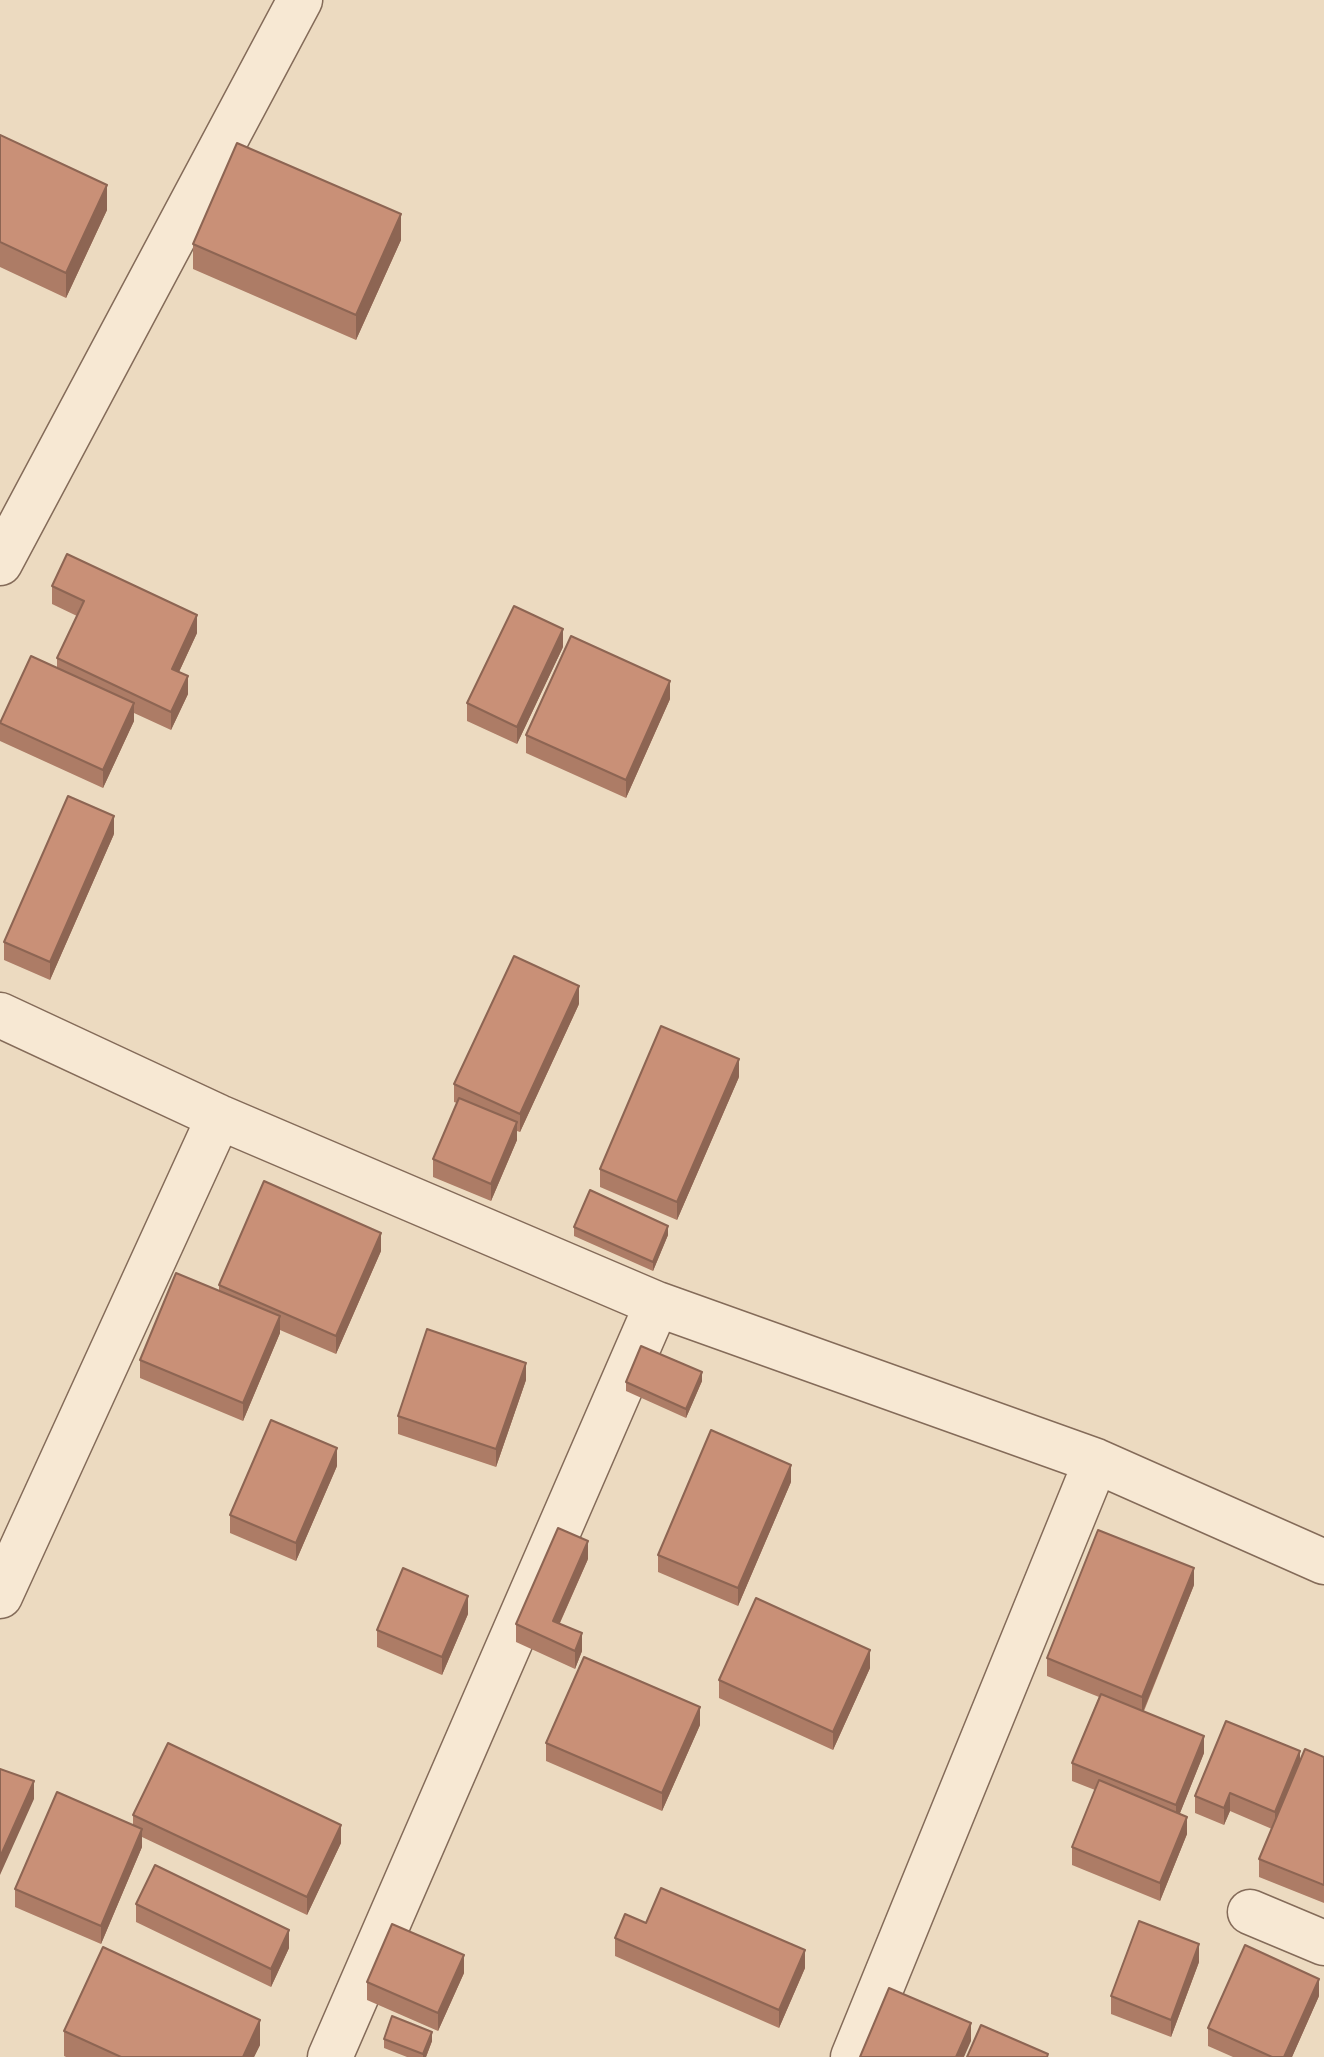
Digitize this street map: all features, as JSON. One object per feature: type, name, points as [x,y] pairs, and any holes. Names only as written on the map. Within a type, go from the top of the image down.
[{"type":"street","points":[[0,563],[300,0]]},
{"type":"street","points":[[0,1015],[219,1117],[657,1304],[1096,1461],[1324,1562]]},
{"type":"street","points":[[0,1596],[219,1117]]},
{"type":"street","points":[[330,2057],[657,1304]]},
{"type":"street","points":[[853,2057],[1096,1461]]},
{"type":"street","points":[[1250,1912],[1324,1943]]},
{"type":"building","points":[[0,135],[107,185],[66,273],[0,242]]},
{"type":"building","points":[[237,143],[401,214],[356,315],[193,244]]},
{"type":"building","points":[[67,554],[197,615],[172,669],[188,676],[171,712],[57,658],[84,601],[52,586]]},
{"type":"building","points":[[514,606],[563,629],[517,727],[467,703]]},
{"type":"building","points":[[571,636],[670,681],[626,780],[526,735]]},
{"type":"building","points":[[31,656],[134,703],[103,770],[0,723]]},
{"type":"building","points":[[68,796],[114,816],[50,962],[4,942]]},
{"type":"building","points":[[514,956],[579,986],[520,1114],[454,1084]]},
{"type":"building","points":[[661,1026],[739,1059],[677,1202],[600,1169]]},
{"type":"building","points":[[459,1098],[517,1122],[491,1184],[433,1159]]},
{"type":"building","points":[[264,1181],[381,1233],[336,1336],[219,1285]]},
{"type":"building","points":[[590,1190],[668,1226],[653,1262],[574,1227]]},
{"type":"building","points":[[176,1273],[280,1316],[243,1403],[140,1360]]},
{"type":"building","points":[[427,1329],[526,1363],[496,1449],[398,1416]]},
{"type":"building","points":[[641,1346],[702,1372],[686,1409],[626,1382]]},
{"type":"building","points":[[271,1420],[337,1448],[296,1543],[230,1515]]},
{"type":"building","points":[[711,1430],[791,1465],[738,1588],[658,1555]]},
{"type":"building","points":[[558,1528],[588,1541],[553,1621],[582,1633],[575,1651],[516,1624]]},
{"type":"building","points":[[1098,1530],[1194,1568],[1142,1697],[1047,1658]]},
{"type":"building","points":[[403,1568],[468,1596],[442,1657],[377,1630]]},
{"type":"building","points":[[756,1598],[870,1650],[833,1732],[719,1680]]},
{"type":"building","points":[[584,1657],[700,1707],[662,1793],[546,1743]]},
{"type":"building","points":[[1101,1694],[1204,1736],[1176,1805],[1072,1763]]},
{"type":"building","points":[[1226,1721],[1300,1751],[1275,1812],[1230,1793],[1224,1808],[1195,1796]]},
{"type":"building","points":[[168,1743],[341,1825],[307,1897],[133,1815]]},
{"type":"building","points":[[1305,1749],[1324,1757],[1324,1885],[1259,1859]]},
{"type":"building","points":[[0,1769],[34,1781],[0,1857]]},
{"type":"building","points":[[1099,1780],[1187,1817],[1160,1883],[1072,1847]]},
{"type":"building","points":[[57,1792],[142,1829],[101,1926],[15,1889]]},
{"type":"building","points":[[155,1865],[289,1930],[271,1969],[136,1904]]},
{"type":"building","points":[[661,1888],[805,1950],[779,2010],[615,1938],[625,1914],[646,1923]]},
{"type":"building","points":[[1139,1921],[1199,1944],[1171,2020],[1111,1996]]},
{"type":"building","points":[[392,1924],[464,1955],[438,2013],[367,1982]]},
{"type":"building","points":[[1245,1945],[1319,1979],[1284,2057],[1272,2057],[1208,2028]]},
{"type":"building","points":[[103,1947],[260,2020],[243,2057],[121,2057],[64,2031]]},
{"type":"building","points":[[889,1988],[971,2023],[956,2057],[860,2057]]},
{"type":"building","points":[[392,2016],[432,2032],[423,2054],[384,2039]]},
{"type":"building","points":[[981,2025],[1048,2054],[1047,2057],[967,2057]]}]
